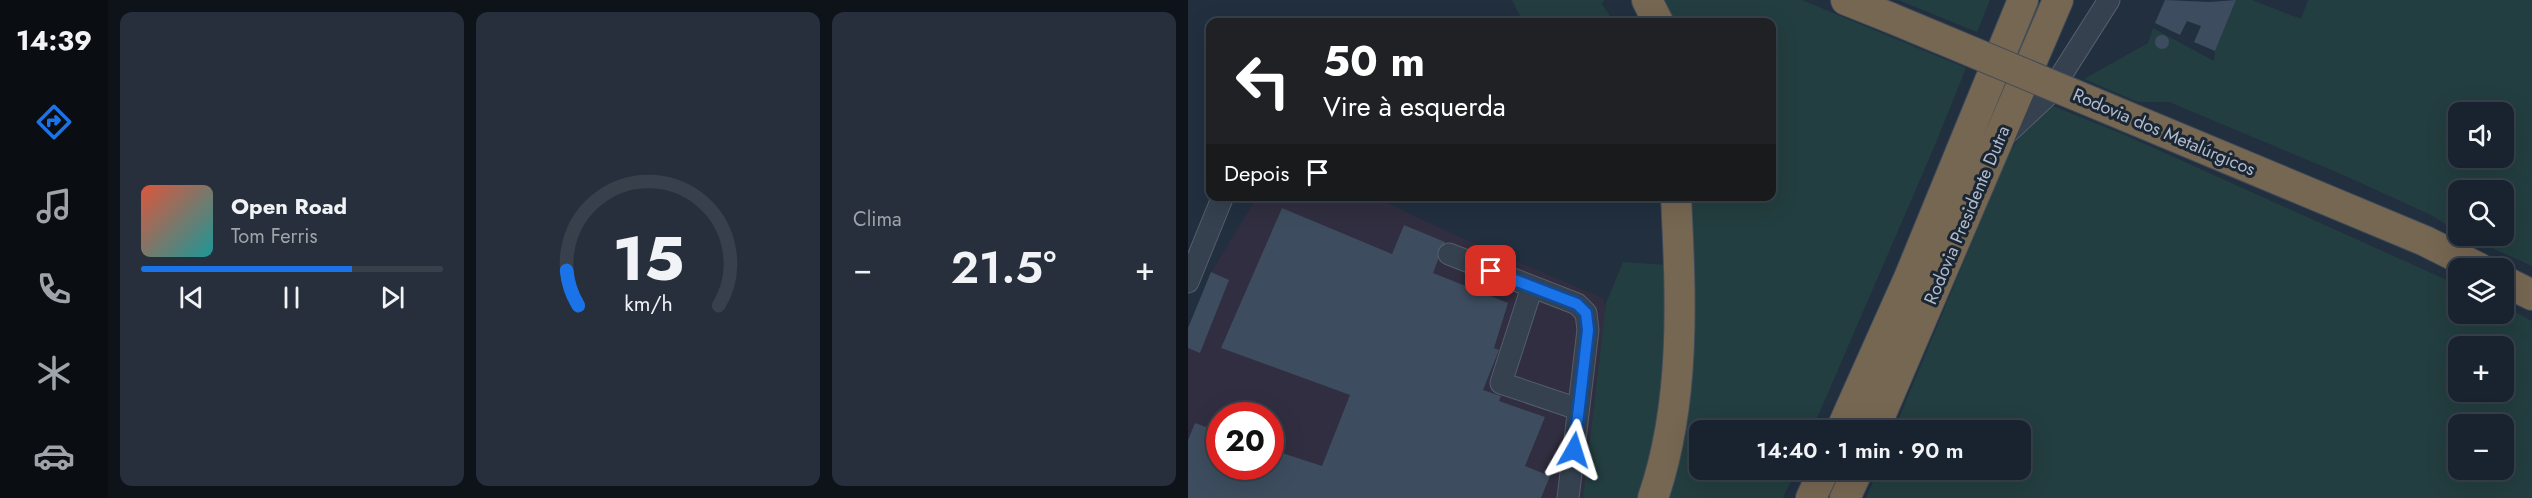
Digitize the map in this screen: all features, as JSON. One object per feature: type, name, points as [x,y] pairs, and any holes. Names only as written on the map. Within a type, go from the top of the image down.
[{"type":"highway","points":[[1647,0],[1656,18]]},
{"type":"highway","name":"Rodovia dos Metalúrgicos","points":[[1846,0],[2425,241],[2460,258]]},
{"type":"highway","name":"Rodovia Presidente Dutra","points":[[1845,420],[1909,278],[2024,0]]},
{"type":"highway","name":"Rodovia Presidente Dutra","points":[[1878,420],[2058,0]]},
{"type":"highway","points":[[1653,498],[1669,446],[1676,392],[1679,320],[1676,201]]},
{"type":"highway","name":"Rodovia dos Metalúrgicos","points":[[2514,279],[2532,284]]},
{"type":"highway","points":[[2514,286],[2532,295]]},
{"type":"highway","points":[[1811,498],[1819,480]]},
{"type":"highway","points":[[1845,498],[1853,480]]},
{"type":"lane","points":[[1999,140],[2050,93],[2109,0]]},
{"type":"lane","points":[[1188,282],[1221,201]]},
{"type":"lane","points":[[1449,254],[1577,304],[1584,309],[1588,317],[1568,498]]},
{"type":"lane","points":[[1533,287],[1501,383],[1578,409]]},
{"type":"shaded area","points":[[1255,201],[1383,201],[1451,233],[1603,298],[1606,307],[1583,498],[1188,498],[1188,328],[1211,272]]},
{"type":"green space","points":[[1512,0],[1604,0],[1602,4],[1611,18],[1521,18]]},
{"type":"green space","points":[[1660,0],[1802,0],[1966,68],[1816,420],[1689,420],[1689,480],[1791,480],[1783,498],[1667,498],[1684,440],[1691,380],[1689,201],[1776,201],[1776,18],[1669,18]]},
{"type":"green space","points":[[1898,0],[1990,0],[1977,32]]},
{"type":"green space","points":[[2236,0],[2252,0],[2301,19],[2308,0],[2532,0],[2532,266],[2487,246],[2514,246],[2514,180],[2448,180],[2448,226],[2431,215],[2341,174],[2169,102],[2138,102],[2084,79],[2148,43],[2153,28],[2214,61],[2215,51]]},
{"type":"green space","points":[[2048,104],[2125,135],[2448,280],[2448,324],[2514,324],[2514,311],[2532,321],[2532,498],[1866,498],[1874,480],[2031,480],[2031,420],[1898,420],[2009,153]]},
{"type":"green space","points":[[1623,262],[1668,265],[1663,413],[1640,498],[1583,498],[1606,303]]},
{"type":"building","points":[[2165,0],[2210,2],[2236,0],[2215,51],[2194,42],[2201,26],[2187,21],[2180,35],[2155,23]]},
{"type":"building","points":[[2159,35],[2165,35],[2169,42],[2165,49],[2159,49],[2155,45],[2155,39]]},
{"type":"building","points":[[1282,208],[1392,254],[1404,225],[1445,242],[1433,273],[1508,303],[1494,348],[1499,350],[1483,390],[1501,396],[1499,401],[1545,417],[1525,466],[1550,476],[1541,498],[1188,498],[1188,440],[1195,423],[1206,427],[1206,480],[1284,480],[1284,454],[1322,466],[1350,395],[1221,348]]},
{"type":"building","points":[[1211,272],[1229,280],[1200,353],[1188,348],[1188,328]]},
{"type":"route","points":[[1491,271],[1577,304],[1584,309],[1588,317],[1574,450]]}]
